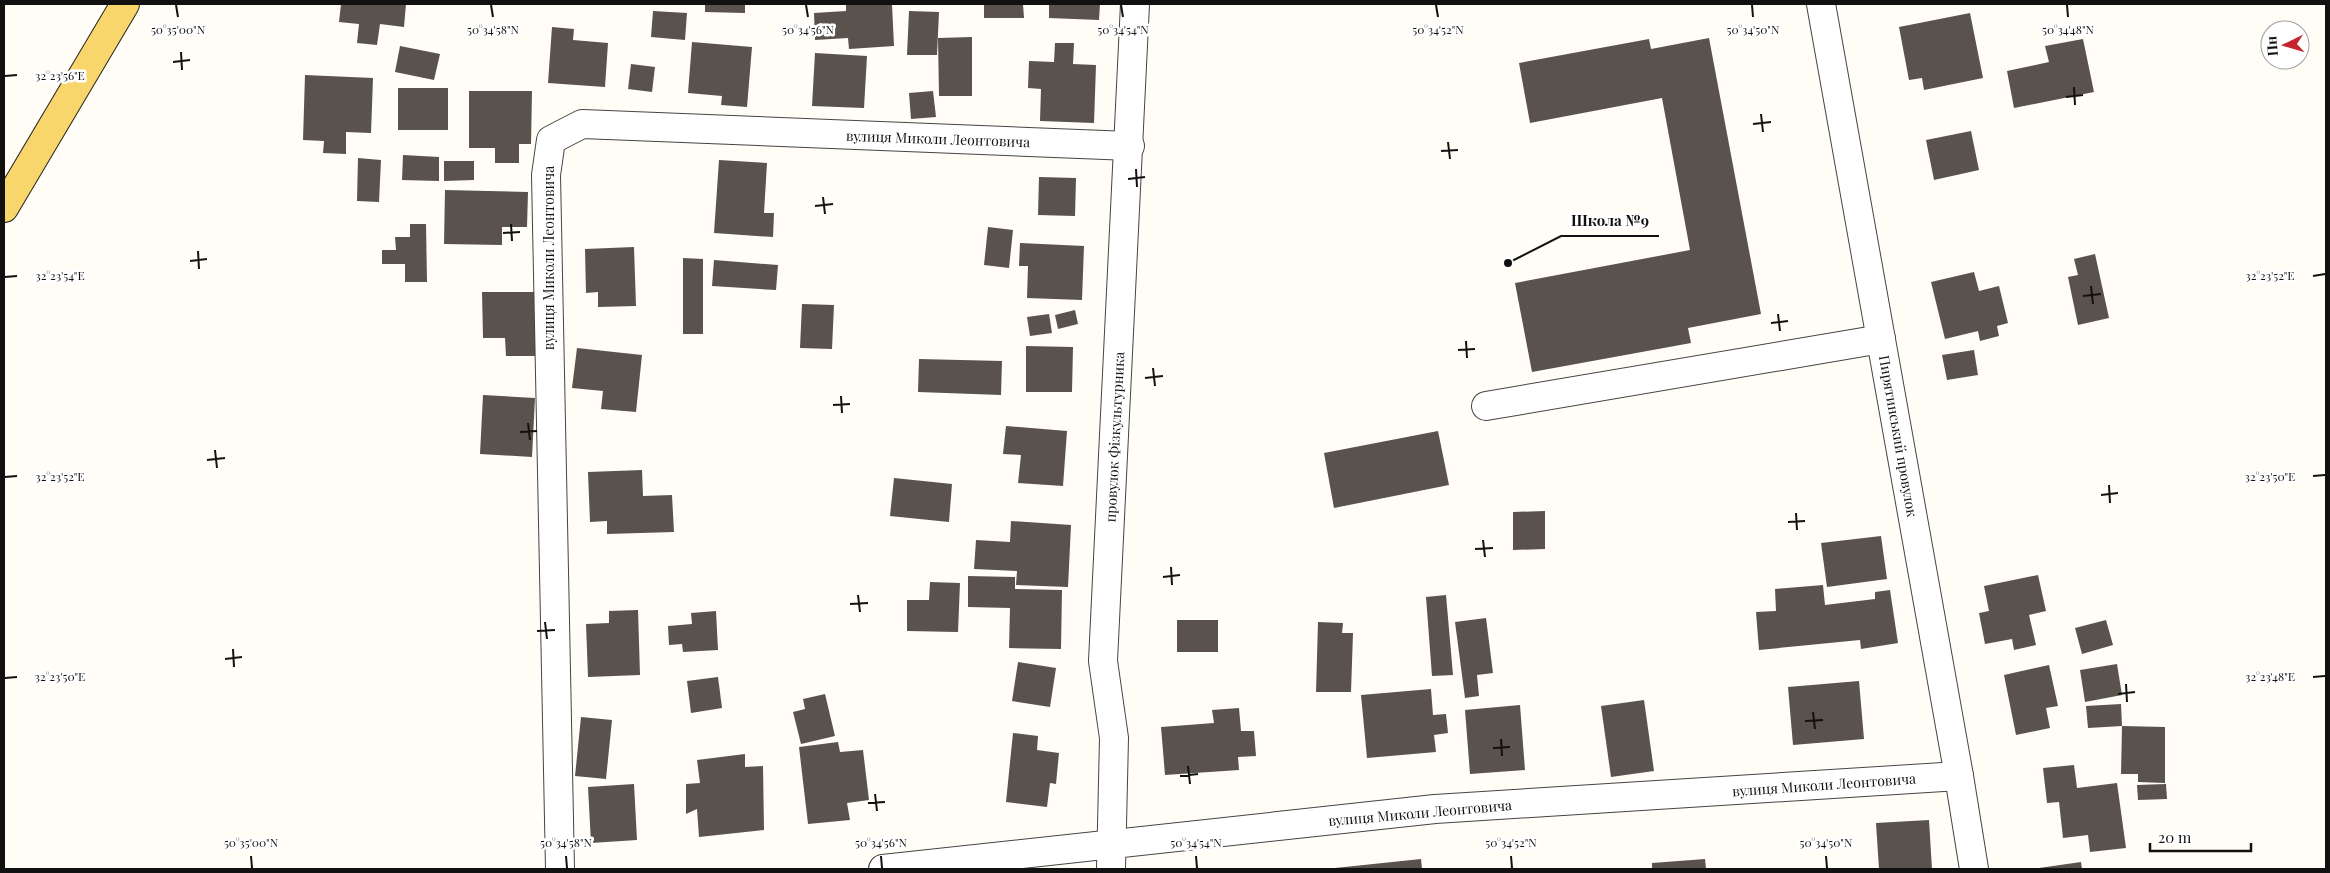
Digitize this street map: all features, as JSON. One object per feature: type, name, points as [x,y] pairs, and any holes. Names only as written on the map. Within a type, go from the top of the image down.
[{"type":"main road","points":[[4,208],[125,4]]},
{"type":"street","name":"провулок Фізкультурника","points":[[1112,857],[1114,738],[1103,661],[1136,4]]},
{"type":"street","name":"Пирятинський провулок","points":[[1821,4],[1974,869]]},
{"type":"street","name":"вулиця Миколи Леонтовича","points":[[560,869],[546,176],[551,140],[582,124],[1130,146]]},
{"type":"street","points":[[1486,406],[1881,339]]},
{"type":"street","name":"вулиця Миколи Леонтовича","points":[[883,869],[1112,857],[1435,809],[1959,776]]},
{"type":"building","points":[[341,4],[406,4],[404,27],[380,24],[377,45],[357,43],[359,24],[339,22]]},
{"type":"building","points":[[705,4],[745,4],[745,13],[705,12]]},
{"type":"building","points":[[846,4],[892,4],[894,46],[849,49],[848,38],[815,40],[814,13],[846,11]]},
{"type":"building","points":[[984,4],[1023,4],[1024,18],[984,18]]},
{"type":"building","points":[[1049,4],[1100,4],[1099,20],[1049,18]]},
{"type":"building","points":[[653,11],[687,13],[685,40],[651,37]]},
{"type":"building","points":[[909,11],[939,12],[937,55],[907,55]]},
{"type":"building","points":[[1970,13],[1983,78],[1924,90],[1922,78],[1909,80],[1899,27]]},
{"type":"building","points":[[552,27],[574,29],[573,40],[608,43],[605,87],[548,83]]},
{"type":"building","points":[[972,37],[972,96],[939,96],[938,38]]},
{"type":"building","points":[[1709,38],[1761,314],[1688,328],[1691,343],[1532,372],[1515,283],[1690,250],[1662,98],[1530,123],[1519,63],[1649,39],[1651,49]]},
{"type":"building","points":[[2083,39],[2094,92],[2014,108],[2007,71],[2049,62],[2045,46]]},
{"type":"building","points":[[692,42],[752,47],[747,107],[721,105],[722,96],[688,93]]},
{"type":"building","points":[[1055,43],[1074,43],[1073,64],[1096,65],[1094,123],[1040,121],[1041,89],[1028,88],[1029,61],[1054,62]]},
{"type":"building","points":[[400,46],[440,54],[434,80],[395,72]]},
{"type":"building","points":[[815,53],[867,56],[864,108],[812,106]]},
{"type":"building","points":[[631,64],[655,67],[652,92],[628,89]]},
{"type":"building","points":[[305,75],[373,78],[371,133],[346,132],[346,154],[323,153],[324,141],[303,140]]},
{"type":"building","points":[[398,88],[448,88],[448,130],[398,130]]},
{"type":"building","points":[[469,91],[532,91],[531,144],[519,144],[519,163],[495,163],[495,148],[469,148]]},
{"type":"building","points":[[933,91],[936,117],[911,119],[909,93]]},
{"type":"building","points":[[1971,131],[1979,170],[1934,180],[1926,140]]},
{"type":"building","points":[[403,155],[439,157],[439,181],[402,180]]},
{"type":"building","points":[[358,158],[381,160],[379,202],[357,201]]},
{"type":"building","points":[[719,160],[767,163],[764,213],[774,213],[773,237],[714,233]]},
{"type":"building","points":[[444,161],[474,161],[474,180],[444,181]]},
{"type":"building","points":[[1039,177],[1076,178],[1075,216],[1038,215]]},
{"type":"building","points":[[445,190],[528,192],[527,227],[502,227],[502,245],[444,244]]},
{"type":"building","points":[[410,224],[426,224],[427,282],[405,282],[405,264],[382,264],[382,250],[396,250],[395,237],[410,237]]},
{"type":"building","points":[[988,227],[1013,230],[1009,268],[984,265]]},
{"type":"building","points":[[1020,243],[1084,246],[1082,300],[1027,298],[1028,266],[1019,266]]},
{"type":"building","points":[[634,247],[636,306],[598,307],[598,292],[586,293],[585,249]]},
{"type":"building","points":[[2095,254],[2109,318],[2078,325],[2068,277],[2078,275],[2074,259]]},
{"type":"building","points":[[683,258],[703,259],[703,334],[683,334]]},
{"type":"building","points":[[714,260],[778,265],[776,290],[712,286]]},
{"type":"building","points":[[1974,272],[1979,291],[1999,286],[2008,323],[1997,326],[1999,336],[1980,341],[1978,331],[1945,339],[1931,282]]},
{"type":"building","points":[[482,292],[535,292],[536,356],[506,356],[505,338],[483,338]]},
{"type":"building","points":[[802,304],[834,305],[832,349],[800,348]]},
{"type":"building","points":[[1075,310],[1078,324],[1058,329],[1055,315]]},
{"type":"building","points":[[1049,314],[1052,333],[1030,336],[1027,317]]},
{"type":"building","points":[[1026,346],[1073,347],[1072,392],[1026,392]]},
{"type":"building","points":[[577,348],[642,355],[636,412],[601,409],[603,391],[572,388]]},
{"type":"building","points":[[1974,350],[1978,375],[1947,380],[1942,355]]},
{"type":"building","points":[[919,359],[1002,361],[1001,395],[918,392]]},
{"type":"building","points":[[483,395],[535,398],[532,457],[480,454]]},
{"type":"building","points":[[1006,426],[1067,431],[1063,486],[1018,483],[1021,455],[1003,454]]},
{"type":"building","points":[[1438,431],[1449,485],[1334,508],[1324,453]]},
{"type":"building","points":[[642,470],[643,496],[672,495],[674,532],[607,534],[607,521],[590,522],[588,472]]},
{"type":"building","points":[[894,478],[952,484],[949,522],[890,516]]},
{"type":"building","points":[[1545,511],[1545,549],[1513,550],[1513,512]]},
{"type":"building","points":[[1011,521],[1071,525],[1068,587],[1016,585],[1017,571],[974,569],[976,540],[1010,542]]},
{"type":"building","points":[[1881,536],[1887,579],[1827,587],[1821,543]]},
{"type":"building","points":[[2038,575],[2046,611],[2029,615],[2036,645],[2014,650],[2012,639],[1985,644],[1979,613],[1989,611],[1984,586]]},
{"type":"building","points":[[968,576],[1015,577],[1015,589],[1062,590],[1061,649],[1009,648],[1010,608],[968,607]]},
{"type":"building","points":[[930,582],[960,583],[958,632],[907,631],[907,600],[929,600]]},
{"type":"building","points":[[1823,585],[1825,605],[1875,599],[1875,592],[1890,590],[1898,643],[1861,649],[1860,640],[1759,650],[1756,612],[1776,611],[1775,589]]},
{"type":"building","points":[[1446,595],[1453,675],[1432,676],[1426,597]]},
{"type":"building","points":[[638,610],[640,675],[588,677],[586,624],[609,623],[609,611]]},
{"type":"building","points":[[716,611],[718,650],[683,652],[682,644],[669,645],[668,626],[692,624],[691,613]]},
{"type":"building","points":[[1486,618],[1493,673],[1477,675],[1479,696],[1465,698],[1455,622]]},
{"type":"building","points":[[1177,620],[1218,620],[1218,652],[1177,652]]},
{"type":"building","points":[[2106,620],[2113,645],[2082,654],[2075,628]]},
{"type":"building","points":[[1318,622],[1343,623],[1342,633],[1353,633],[1351,692],[1316,692]]},
{"type":"building","points":[[1018,662],[1056,668],[1050,707],[1012,701]]},
{"type":"building","points":[[2117,664],[2122,695],[2085,702],[2080,670]]},
{"type":"building","points":[[2049,665],[2058,706],[2046,708],[2050,728],[2016,735],[2004,675]]},
{"type":"building","points":[[718,677],[722,708],[691,713],[687,681]]},
{"type":"building","points":[[1859,681],[1864,739],[1793,745],[1788,687]]},
{"type":"building","points":[[1431,689],[1433,715],[1446,714],[1448,733],[1434,735],[1436,752],[1367,758],[1361,695]]},
{"type":"building","points":[[825,694],[835,736],[801,744],[793,712],[805,709],[803,699]]},
{"type":"building","points":[[1644,700],[1654,771],[1611,777],[1601,706]]},
{"type":"building","points":[[2121,704],[2122,726],[2088,728],[2086,706]]},
{"type":"building","points":[[1520,705],[1525,770],[1470,774],[1465,710]]},
{"type":"building","points":[[1239,708],[1241,731],[1254,731],[1256,756],[1238,757],[1239,770],[1165,775],[1161,727],[1214,723],[1212,710]]},
{"type":"building","points":[[581,717],[612,720],[606,779],[575,776]]},
{"type":"building","points":[[2122,726],[2165,727],[2165,783],[2138,782],[2138,774],[2121,774]]},
{"type":"building","points":[[1013,733],[1038,736],[1037,750],[1059,753],[1056,784],[1050,783],[1047,807],[1006,802]]},
{"type":"building","points":[[838,742],[840,752],[863,750],[869,800],[847,803],[850,820],[808,824],[799,747]]},
{"type":"building","points":[[745,754],[745,767],[763,766],[764,830],[699,837],[697,809],[686,814],[686,784],[700,783],[697,760]]},
{"type":"building","points":[[2074,765],[2077,788],[2117,783],[2126,848],[2090,852],[2088,835],[2063,838],[2059,802],[2047,803],[2043,768]]},
{"type":"building","points":[[634,784],[637,840],[591,843],[588,787]]},
{"type":"building","points":[[2166,784],[2167,799],[2138,800],[2137,785]]},
{"type":"building","points":[[1929,820],[1932,869],[1879,869],[1876,823]]},
{"type":"building","points":[[1421,859],[1422,869],[1335,869],[1335,868]]},
{"type":"building","points":[[1705,859],[1706,869],[1652,869],[1652,863]]},
{"type":"building","points":[[2081,862],[2082,869],[2039,869],[2039,868]]},
{"type":"place","name":"Школа №9","points":[[1508,263]]}]
